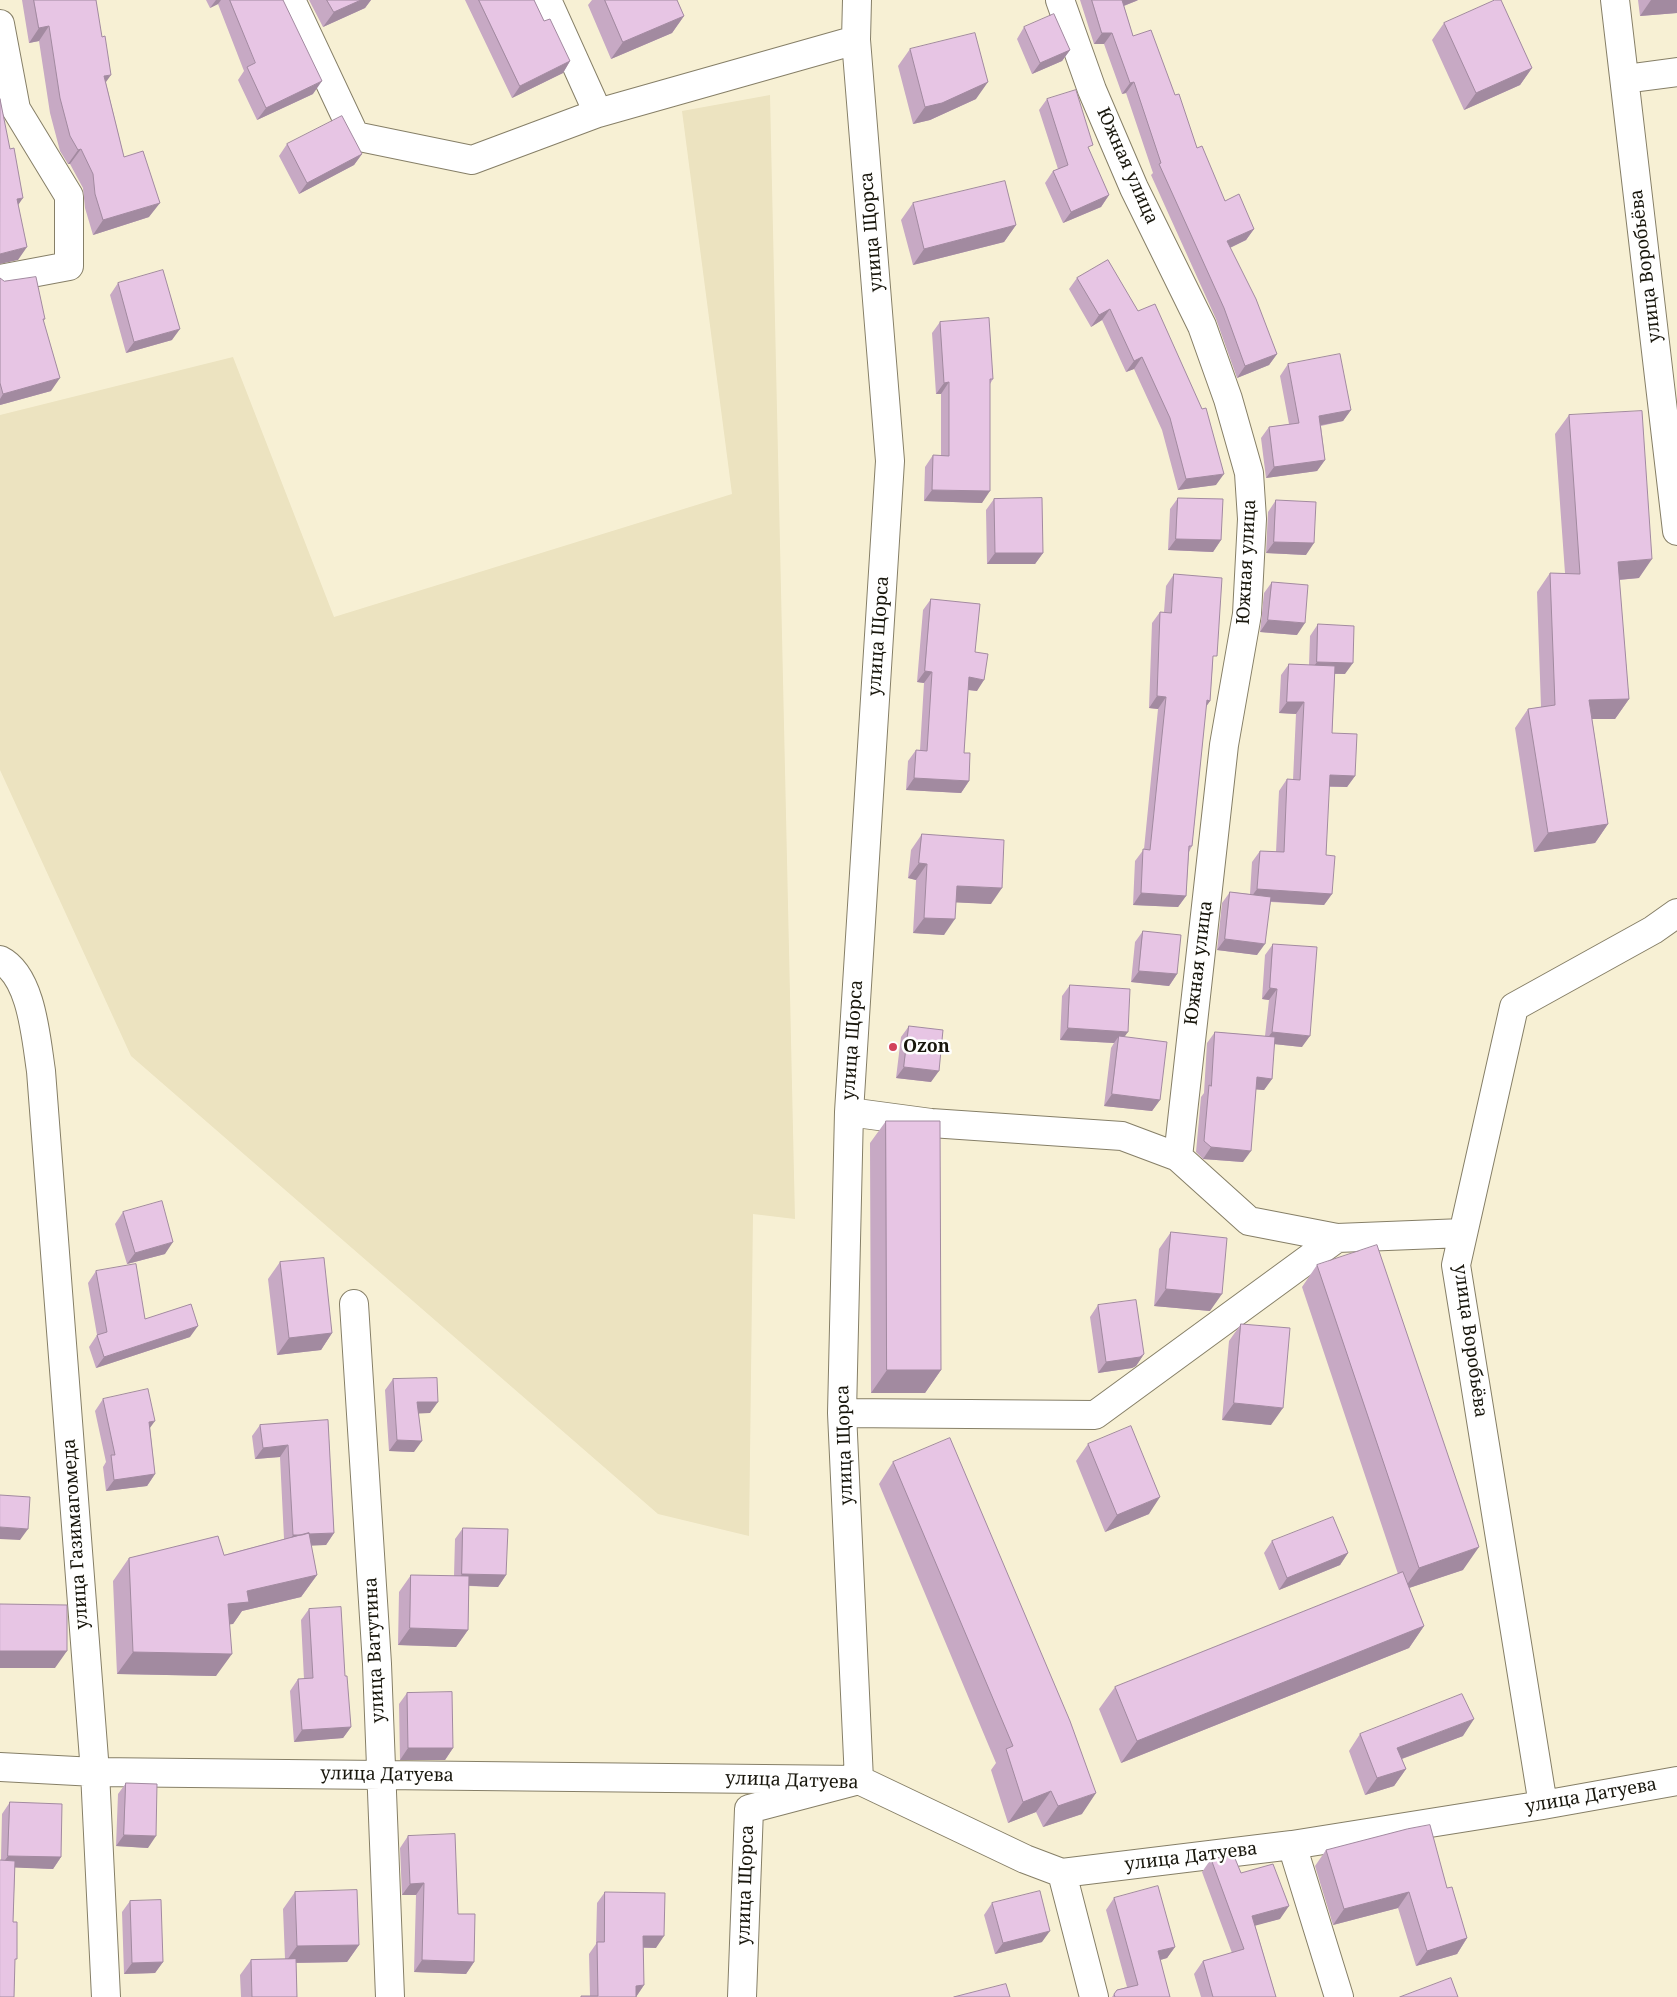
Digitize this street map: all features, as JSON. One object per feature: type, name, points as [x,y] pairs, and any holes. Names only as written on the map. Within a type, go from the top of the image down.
[{"type":"street","points":[[291,0],[355,136],[472,160],[598,113],[856,40]]},
{"type":"street","points":[[547,0],[598,113]]},
{"type":"street","name":"улица Щорса","points":[[742,1997],[749,1809],[859,1780],[842,1413],[849,1112],[890,461],[856,40],[856,0]]},
{"type":"street","name":"Южная улица","points":[[1060,0],[1092,90],[1134,188],[1202,326],[1228,399],[1249,473],[1252,519],[1247,614],[1224,745],[1178,1157]]},
{"type":"street","name":"улица Воробьёва","points":[[1616,0],[1677,531]]},
{"type":"street","points":[[0,24],[16,109],[69,196],[69,266],[0,279]]},
{"type":"street","points":[[1625,79],[1677,72]]},
{"type":"street","name":"улица Воробьёва","points":[[1543,1805],[1456,1265],[1514,1007],[1653,930],[1677,912]]},
{"type":"street","name":"улица Газимагомеда","points":[[0,960],[11,968],[20,980],[27,998],[34,1026],[41,1071],[94,1772],[106,1997]]},
{"type":"street","points":[[849,1112],[931,1123],[1122,1136],[1178,1157],[1249,1221],[1336,1238],[1463,1233]]},
{"type":"street","points":[[842,1413],[1095,1415],[1336,1238]]},
{"type":"street","name":"улица Ватутина","points":[[354,1304],[377,1664],[390,1997]]},
{"type":"street","name":"улица Датуева","points":[[0,1767],[94,1772],[859,1780],[1025,1859],[1062,1873],[1292,1845],[1543,1805],[1677,1780]]},
{"type":"street","points":[[1292,1845],[1339,1997]]},
{"type":"street","points":[[1062,1873],[1094,1997]]},
{"type":"shaded area","points":[[770,95],[795,1219],[753,1214],[749,1536],[658,1514],[131,1056],[0,770],[0,415],[233,357],[334,617],[732,494],[682,111]]},
{"type":"building","points":[[34,0],[96,0],[102,37],[105,36],[111,75],[104,76],[124,157],[143,151],[160,203],[103,220],[95,194],[93,174],[81,149],[78,150],[70,136],[60,98],[49,26],[39,28]]},
{"type":"building","points":[[230,0],[283,0],[322,81],[266,108],[247,67],[255,63]]},
{"type":"building","points":[[327,0],[361,0],[334,12]]},
{"type":"building","points":[[479,0],[534,0],[544,21],[550,19],[570,61],[520,86]]},
{"type":"building","points":[[605,0],[677,0],[684,16],[623,42]]},
{"type":"building","points":[[1092,0],[1122,0],[1133,36],[1151,30],[1175,95],[1179,94],[1197,148],[1202,146],[1225,201],[1239,194],[1254,229],[1227,241],[1256,299],[1277,354],[1245,366],[1224,308],[1159,164],[1161,163],[1134,82],[1130,83],[1112,33],[1102,33]]},
{"type":"building","points":[[1495,0],[1501,0],[1532,68],[1476,93],[1444,23]]},
{"type":"building","points":[[1054,14],[1070,50],[1040,63],[1024,27]]},
{"type":"building","points":[[975,33],[988,82],[942,103],[925,107],[910,49]]},
{"type":"building","points":[[1076,90],[1093,145],[1088,147],[1109,195],[1071,212],[1053,171],[1068,165],[1047,99]]},
{"type":"building","points":[[0,99],[10,149],[14,148],[23,198],[17,199],[27,247],[0,254]]},
{"type":"building","points":[[342,116],[362,154],[307,183],[287,144]]},
{"type":"building","points":[[1005,181],[1016,225],[924,249],[913,203]]},
{"type":"building","points":[[1108,260],[1138,311],[1155,304],[1202,409],[1206,408],[1224,474],[1186,479],[1170,418],[1142,357],[1134,361],[1110,309],[1099,315],[1077,278]]},
{"type":"building","points":[[163,270],[180,329],[134,342],[118,283]]},
{"type":"building","points":[[36,277],[45,319],[43,319],[60,378],[3,394],[0,383],[0,278],[4,281]]},
{"type":"building","points":[[989,318],[993,379],[990,379],[990,491],[932,490],[933,455],[949,456],[949,382],[944,383],[940,322]]},
{"type":"building","points":[[1340,354],[1351,410],[1319,416],[1325,460],[1274,467],[1269,427],[1299,423],[1288,364]]},
{"type":"building","points":[[1642,411],[1652,559],[1618,562],[1629,699],[1589,700],[1608,824],[1548,833],[1528,709],[1555,705],[1550,573],[1580,574],[1569,415]]},
{"type":"building","points":[[1042,498],[1043,553],[995,553],[994,499]]},
{"type":"building","points":[[1178,498],[1223,499],[1221,540],[1176,539]]},
{"type":"building","points":[[1276,500],[1316,502],[1314,543],[1274,542]]},
{"type":"building","points":[[1174,574],[1222,578],[1217,656],[1213,656],[1210,701],[1207,700],[1192,846],[1189,846],[1186,896],[1141,893],[1143,849],[1150,850],[1166,697],[1157,696],[1160,612],[1171,613]]},
{"type":"building","points":[[1272,582],[1308,585],[1305,623],[1268,620]]},
{"type":"building","points":[[931,599],[980,604],[975,652],[988,654],[984,680],[969,677],[964,753],[970,753],[969,781],[914,778],[916,750],[927,751],[932,672],[925,671]]},
{"type":"building","points":[[1318,624],[1354,626],[1353,663],[1317,662]]},
{"type":"building","points":[[1289,664],[1335,666],[1332,733],[1357,734],[1355,776],[1330,775],[1326,855],[1335,856],[1332,894],[1257,889],[1260,851],[1284,852],[1287,779],[1300,780],[1304,702],[1287,702]]},
{"type":"building","points":[[922,834],[1004,840],[1002,888],[957,886],[955,919],[924,918],[927,864],[919,863]]},
{"type":"building","points":[[1230,892],[1271,897],[1265,944],[1225,939]]},
{"type":"building","points":[[1143,931],[1181,935],[1177,974],[1139,971]]},
{"type":"building","points":[[1273,944],[1317,947],[1310,1036],[1272,1032],[1277,989],[1270,988]]},
{"type":"building","points":[[1070,985],[1130,989],[1128,1032],[1068,1028]]},
{"type":"building","points":[[909,1026],[943,1030],[939,1071],[904,1067]]},
{"type":"building","points":[[1215,1032],[1275,1037],[1272,1079],[1257,1077],[1251,1151],[1211,1147],[1204,1141]]},
{"type":"building","points":[[1119,1036],[1167,1042],[1160,1100],[1112,1094]]},
{"type":"building","points":[[886,1121],[940,1121],[941,1370],[887,1370]]},
{"type":"building","points":[[162,1201],[173,1242],[135,1253],[123,1212]]},
{"type":"building","points":[[1171,1232],[1227,1238],[1222,1294],[1166,1289]]},
{"type":"building","points":[[1377,1245],[1479,1547],[1419,1568],[1317,1265]]},
{"type":"building","points":[[324,1258],[332,1333],[289,1338],[280,1262]]},
{"type":"building","points":[[136,1264],[145,1319],[191,1304],[198,1326],[104,1357],[97,1335],[107,1332],[96,1271]]},
{"type":"building","points":[[1136,1300],[1144,1354],[1140,1357],[1106,1362],[1098,1305]]},
{"type":"building","points":[[1241,1324],[1290,1328],[1283,1408],[1234,1403]]},
{"type":"building","points":[[437,1378],[438,1402],[417,1402],[422,1441],[397,1440],[393,1379]]},
{"type":"building","points":[[148,1389],[155,1421],[149,1422],[155,1474],[114,1480],[111,1455],[115,1455],[103,1399]]},
{"type":"building","points":[[328,1420],[334,1533],[293,1535],[288,1445],[263,1448],[260,1425]]},
{"type":"building","points":[[1131,1426],[1160,1497],[1117,1515],[1088,1444]]},
{"type":"building","points":[[950,1438],[1070,1721],[1096,1793],[1058,1806],[1051,1791],[1023,1802],[1006,1749],[1013,1746],[893,1462]]},
{"type":"building","points":[[0,1495],[30,1497],[28,1529],[0,1527]]},
{"type":"building","points":[[1333,1517],[1348,1553],[1287,1578],[1272,1541]]},
{"type":"building","points":[[463,1528],[508,1529],[506,1575],[462,1574]]},
{"type":"building","points":[[309,1533],[317,1575],[247,1591],[249,1602],[228,1604],[232,1654],[133,1652],[129,1558],[218,1536],[224,1555]]},
{"type":"building","points":[[1403,1572],[1424,1626],[1137,1741],[1115,1687]]},
{"type":"building","points":[[411,1575],[469,1576],[468,1630],[410,1628]]},
{"type":"building","points":[[0,1604],[67,1605],[67,1651],[0,1651]]},
{"type":"building","points":[[341,1607],[345,1676],[347,1676],[351,1727],[302,1730],[298,1679],[313,1678],[309,1609]]},
{"type":"building","points":[[452,1692],[453,1748],[408,1748],[407,1693]]},
{"type":"building","points":[[1462,1694],[1474,1719],[1397,1748],[1406,1769],[1377,1778],[1360,1734]]},
{"type":"building","points":[[126,1783],[157,1784],[156,1836],[124,1835]]},
{"type":"building","points":[[10,1802],[62,1804],[61,1857],[8,1856]]},
{"type":"building","points":[[1430,1825],[1447,1888],[1452,1887],[1467,1938],[1427,1951],[1409,1892],[1344,1909],[1326,1850]]},
{"type":"building","points":[[455,1834],[458,1914],[475,1914],[474,1962],[422,1960],[424,1883],[410,1884],[408,1836]]},
{"type":"building","points":[[1234,1856],[1241,1873],[1273,1864],[1289,1906],[1252,1916],[1276,1997],[1213,1997],[1203,1961],[1244,1949],[1211,1859]]},
{"type":"building","points":[[0,1860],[15,1861],[13,1922],[17,1922],[17,1959],[15,1959],[14,1997],[0,1997]]},
{"type":"building","points":[[1158,1886],[1175,1947],[1158,1951],[1170,1997],[1115,1997],[1114,1994],[1117,1990],[1138,1985],[1114,1898]]},
{"type":"building","points":[[357,1890],[359,1945],[297,1946],[295,1892]]},
{"type":"building","points":[[1040,1891],[1050,1931],[1003,1943],[992,1903]]},
{"type":"building","points":[[605,1892],[665,1893],[664,1936],[643,1936],[644,1985],[636,1986],[636,1997],[581,1997],[598,1996],[597,1942],[604,1942]]},
{"type":"building","points":[[161,1900],[163,1962],[132,1963],[130,1901]]},
{"type":"building","points":[[296,1959],[297,1997],[252,1997],[251,1960]]},
{"type":"building","points":[[1451,1978],[1458,1997],[1400,1997]]},
{"type":"building","points":[[1006,1984],[1010,1997],[954,1997]]},
{"type":"place","name":"Ozon","points":[[893,1047]]}]
